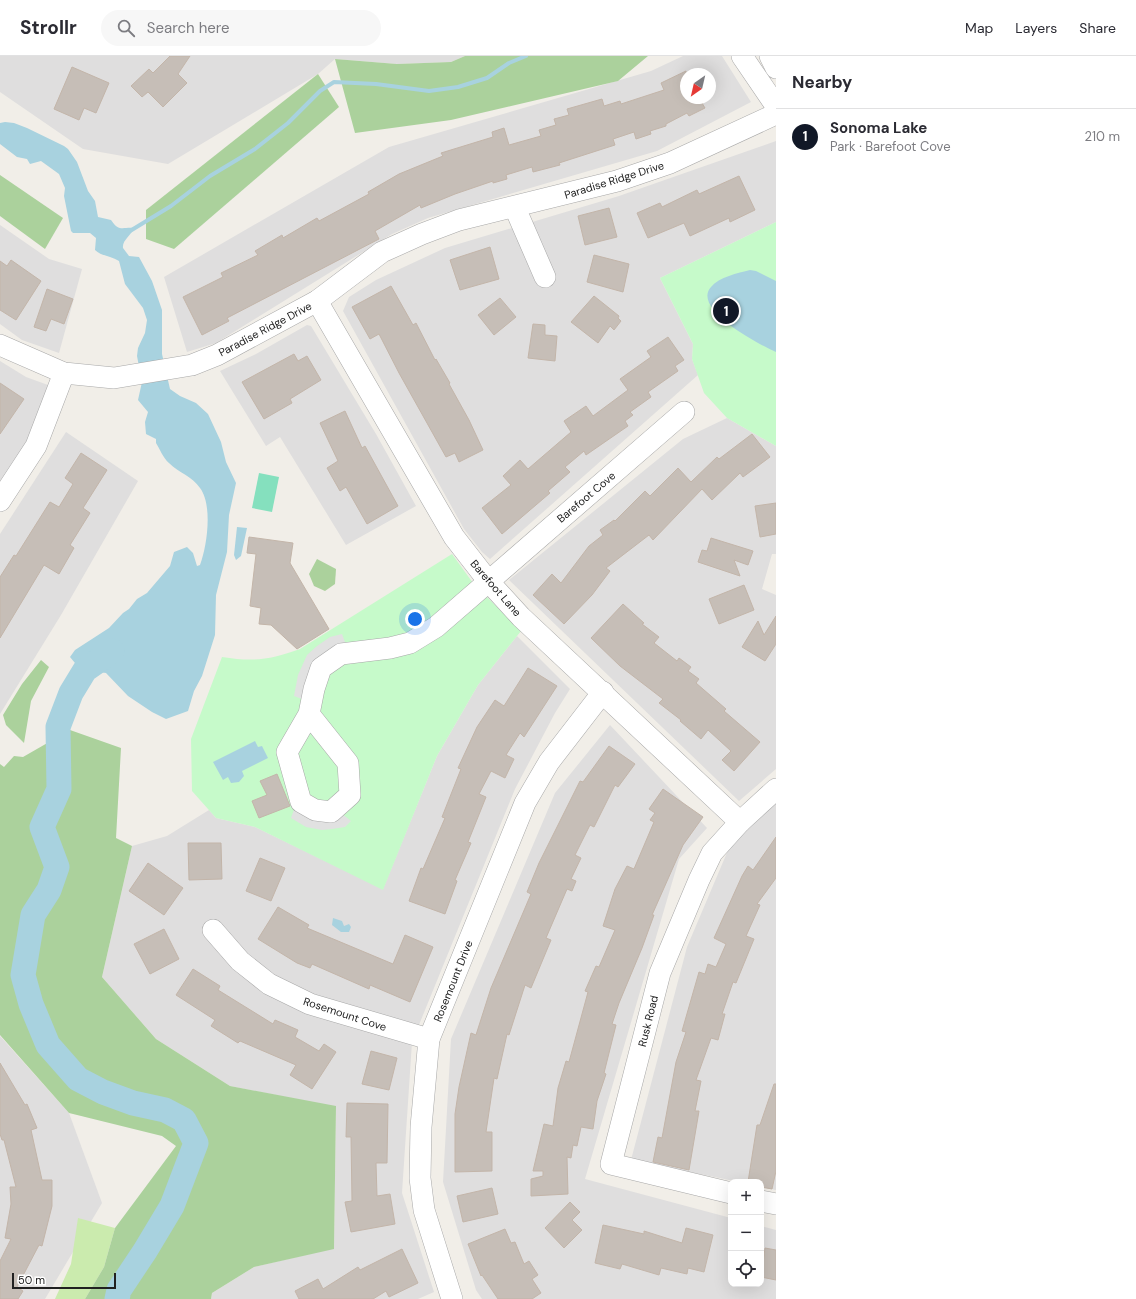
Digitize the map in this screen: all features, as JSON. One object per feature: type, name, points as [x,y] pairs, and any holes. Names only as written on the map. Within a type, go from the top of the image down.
[{"type":"street","points":[[742,56],[776,106]]},
{"type":"street","points":[[770,56],[776,68]]},
{"type":"street","name":"Paradise Ridge Drive","points":[[0,345],[64,373],[114,378],[192,365],[217,356],[317,301],[382,252],[422,234],[459,220],[515,208],[617,181],[670,163],[776,114]]},
{"type":"street","points":[[515,208],[545,277]]},
{"type":"street","name":"Barefoot Lane","points":[[317,301],[454,537],[489,582],[521,617],[603,692],[740,822]]},
{"type":"street","points":[[0,501],[36,446],[64,373]]},
{"type":"street","name":"Barefoot Cove","points":[[309,714],[314,689],[321,668],[341,654],[390,648],[410,643],[436,627],[684,412]]},
{"type":"street","name":"Rosemount Drive","points":[[451,1299],[424,1210],[420,1178],[421,1127],[429,1040],[525,803],[549,762],[603,692]]},
{"type":"street","name":"Rusk Road","points":[[728,1192],[612,1164],[660,973],[712,853],[740,822],[776,789]]},
{"type":"street","name":"Rosemount Cove","points":[[213,930],[240,961],[269,984],[310,1004],[429,1040]]},
{"type":"street","points":[[764,1202],[776,1204]]},
{"type":"shaded area","points":[[0,56],[465,56],[451,62],[397,64],[335,59],[318,74],[168,164],[83,149],[0,92]]},
{"type":"shaded area","points":[[683,56],[722,56],[751,102],[657,151],[428,218],[392,234],[216,343],[187,352],[164,277],[389,147],[651,71]]},
{"type":"shaded area","points":[[776,141],[776,222],[660,278],[693,344],[692,359],[698,375],[490,559],[482,552],[464,529],[343,311],[349,297],[376,280],[445,248],[619,196]]},
{"type":"shaded area","points":[[0,225],[49,259],[82,269],[59,353],[22,340],[0,324]]},
{"type":"shaded area","points":[[307,325],[311,326],[376,434],[416,506],[346,545],[280,437],[266,446],[220,371],[256,354]]},
{"type":"shaded area","points":[[0,361],[26,377],[48,385],[27,448],[0,489]]},
{"type":"shaded area","points":[[727,418],[776,446],[776,554],[772,554],[762,589],[776,595],[776,769],[739,801],[509,580],[683,439]]},
{"type":"shaded area","points":[[66,432],[138,481],[61,615],[0,714],[0,534]]},
{"type":"shaded area","points":[[342,634],[346,645],[310,702],[294,696],[298,675],[307,655],[330,637]]},
{"type":"shaded area","points":[[517,636],[570,689],[555,713],[515,789],[412,1042],[402,1193],[434,1292],[418,1299],[211,1299],[212,1293],[254,1267],[334,1248],[336,1107],[230,1086],[156,1039],[102,977],[132,846],[167,836],[209,810],[216,818],[255,827],[383,889],[437,756],[478,685]]},
{"type":"shaded area","points":[[610,725],[707,828],[679,859],[585,1179],[728,1217],[728,1287],[764,1287],[764,1227],[776,1230],[776,1299],[482,1299],[476,1290],[443,1182],[451,1039],[555,793]]},
{"type":"shaded area","points":[[776,800],[776,1190],[764,1188],[764,1179],[728,1180],[631,1160],[687,947],[740,822]]},
{"type":"shaded area","points":[[296,804],[341,813],[351,821],[345,827],[332,829],[322,830],[306,827],[291,818]]},
{"type":"shaded area","points":[[0,1036],[69,1113],[102,1203],[45,1299],[0,1299]]},
{"type":"green space","points":[[465,56],[648,56],[618,81],[451,120],[355,133],[335,59],[397,64],[451,62]]},
{"type":"green space","points":[[318,74],[339,107],[174,249],[146,239],[146,210]]},
{"type":"green space","points":[[0,175],[63,218],[45,249],[0,216]]},
{"type":"green space","points":[[776,222],[776,446],[727,418],[704,393],[692,359],[693,344],[660,278]]},
{"type":"green space","points":[[259,473],[279,477],[272,512],[252,508]]},
{"type":"green space","points":[[452,554],[473,583],[521,631],[478,685],[437,756],[383,890],[255,827],[216,818],[192,791],[191,739],[222,657],[252,660],[280,656],[300,649]]},
{"type":"green space","points":[[317,559],[336,569],[335,584],[325,591],[314,586],[309,574]]},
{"type":"green space","points":[[41,660],[49,667],[31,701],[24,743],[6,725],[3,715],[22,684]]},
{"type":"green space","points":[[70,730],[121,748],[116,838],[132,846],[102,977],[156,1039],[230,1086],[336,1106],[334,1249],[254,1267],[212,1293],[211,1299],[85,1299],[104,1267],[115,1228],[176,1146],[162,1136],[69,1113],[0,1035],[0,764],[4,767],[14,756],[23,757]]},
{"type":"green space","points":[[78,1218],[115,1228],[104,1267],[85,1299],[55,1299],[71,1264]]},
{"type":"water","points":[[0,123],[14,123],[27,128],[68,149],[77,162],[88,191],[95,201],[98,217],[111,220],[119,228],[134,228],[125,240],[123,248],[129,256],[139,257],[152,281],[162,310],[162,354],[170,389],[180,396],[196,403],[208,414],[221,442],[226,462],[236,483],[229,515],[227,552],[216,595],[215,635],[202,676],[194,691],[188,711],[166,719],[152,712],[128,696],[106,673],[85,670],[75,663],[70,657],[75,650],[109,628],[137,599],[147,593],[170,566],[174,552],[187,547],[193,553],[197,566],[200,565],[205,548],[208,526],[208,515],[204,495],[193,480],[167,461],[156,443],[156,439],[146,434],[145,422],[148,412],[138,400],[142,382],[137,356],[138,348],[145,333],[147,320],[143,308],[125,284],[119,261],[100,254],[95,250],[96,238],[90,233],[73,233],[71,231],[64,196],[65,188],[59,174],[41,161],[30,164],[27,159],[17,157],[0,144]]},
{"type":"water","points":[[750,270],[756,271],[776,281],[776,352],[756,342],[730,325],[710,305],[707,296],[714,284],[729,276]]},
{"type":"water","points":[[237,527],[247,528],[241,556],[236,560],[234,555]]},
{"type":"water","points":[[255,741],[258,747],[262,746],[268,758],[242,771],[244,776],[239,782],[231,783],[228,777],[223,780],[213,762]]},
{"type":"water","points":[[333,918],[342,921],[344,926],[349,924],[351,927],[349,932],[341,932],[332,925]]},
{"type":"building","points":[[170,56],[190,56],[178,74],[187,83],[163,107],[148,92],[142,97],[131,86],[149,69],[153,73]]},
{"type":"building","points":[[72,67],[109,83],[96,113],[84,108],[79,120],[54,109]]},
{"type":"building","points":[[680,74],[680,104],[703,104],[705,108],[689,116],[687,113],[666,124],[666,126],[650,131],[651,134],[636,139],[634,132],[613,139],[615,145],[559,163],[560,165],[533,172],[532,167],[506,175],[507,179],[493,183],[493,181],[421,208],[420,205],[375,231],[379,239],[227,318],[229,321],[202,335],[183,297],[223,277],[221,273],[258,255],[255,251],[282,235],[283,238],[317,218],[319,221],[369,194],[368,192],[399,174],[443,156],[441,153],[493,137],[492,132],[504,128],[509,145],[541,136],[539,130],[556,125],[554,119],[569,115],[567,109],[602,99],[604,106],[620,101],[621,104],[664,90],[661,83]]},
{"type":"building","points":[[739,176],[755,210],[730,222],[729,218],[690,236],[684,223],[648,238],[637,213],[660,203],[662,207],[697,190],[699,194]]},
{"type":"building","points":[[609,208],[617,237],[585,245],[578,216]]},
{"type":"building","points":[[490,247],[499,279],[460,290],[450,260]]},
{"type":"building","points":[[594,255],[629,264],[623,292],[587,282]]},
{"type":"building","points":[[11,260],[41,281],[16,320],[0,310],[0,261],[7,266]]},
{"type":"building","points":[[391,286],[413,325],[416,323],[435,360],[436,359],[450,383],[449,384],[469,420],[483,450],[459,462],[455,453],[446,457],[379,334],[370,339],[352,307]]},
{"type":"building","points":[[47,289],[73,299],[64,324],[51,319],[46,331],[34,327]]},
{"type":"building","points":[[594,296],[619,316],[618,318],[621,321],[614,330],[610,326],[598,343],[571,322]]},
{"type":"building","points":[[500,298],[516,317],[494,335],[478,315]]},
{"type":"building","points":[[533,324],[545,325],[545,335],[557,336],[555,361],[528,358]]},
{"type":"building","points":[[668,337],[684,360],[675,366],[678,371],[648,392],[651,397],[630,412],[633,415],[625,421],[628,426],[586,455],[584,451],[565,467],[570,472],[548,491],[550,493],[502,534],[482,508],[511,485],[503,476],[520,460],[528,469],[571,432],[564,421],[586,406],[593,416],[628,390],[620,379],[651,357],[647,351]]},
{"type":"building","points":[[294,354],[298,361],[307,356],[321,380],[290,399],[292,403],[264,419],[242,382]]},
{"type":"building","points":[[0,383],[24,399],[0,434]]},
{"type":"building","points":[[345,411],[362,448],[365,446],[398,506],[367,524],[346,487],[340,491],[327,468],[338,461],[320,423]]},
{"type":"building","points":[[752,434],[770,457],[743,477],[740,473],[712,500],[702,489],[653,540],[649,535],[606,568],[610,571],[592,595],[564,624],[533,595],[552,574],[561,583],[589,546],[603,535],[600,530],[614,520],[615,521],[645,491],[650,496],[678,468],[691,482],[717,457],[719,459]]},
{"type":"building","points":[[81,453],[107,470],[83,508],[90,513],[70,545],[74,548],[59,574],[44,565],[0,638],[0,577],[14,555],[16,556],[50,502],[59,507],[73,484],[65,478]]},
{"type":"building","points":[[776,503],[776,534],[760,537],[755,506]]},
{"type":"building","points":[[249,537],[293,543],[290,563],[329,629],[297,649],[271,625],[259,624],[261,608],[250,606],[256,554],[247,553]]},
{"type":"building","points":[[711,538],[753,551],[748,565],[734,560],[740,576],[698,562],[702,550],[707,551]]},
{"type":"building","points":[[744,585],[754,610],[719,624],[709,599]]},
{"type":"building","points":[[623,604],[644,623],[642,624],[659,637],[654,643],[677,661],[679,658],[691,667],[688,671],[699,679],[696,683],[726,709],[724,711],[760,742],[734,771],[722,760],[731,751],[708,730],[701,739],[680,721],[681,720],[659,703],[663,699],[620,666],[591,638]]},
{"type":"building","points":[[776,616],[776,644],[765,661],[742,647],[758,621],[764,635]]},
{"type":"building","points":[[528,668],[557,686],[524,737],[520,733],[506,755],[514,759],[505,778],[491,771],[479,794],[486,797],[468,842],[471,843],[455,880],[457,881],[445,914],[409,901],[421,868],[423,869],[445,818],[442,817],[461,769],[458,768],[477,727],[495,700],[504,706]]},
{"type":"building","points":[[609,746],[635,764],[618,787],[615,785],[594,827],[590,825],[575,855],[581,858],[571,879],[576,881],[572,891],[567,889],[546,938],[551,940],[531,988],[525,985],[509,1035],[507,1034],[497,1079],[494,1078],[486,1132],[492,1132],[492,1171],[455,1172],[455,1114],[459,1087],[471,1033],[476,1035],[491,988],[531,894],[527,892],[539,863],[580,781],[583,782]]},
{"type":"building","points":[[277,774],[290,806],[259,818],[252,801],[267,795],[260,781]]},
{"type":"building","points":[[663,789],[703,817],[683,845],[652,915],[654,915],[642,948],[619,1003],[612,1024],[616,1025],[604,1073],[606,1074],[597,1101],[593,1129],[581,1127],[577,1146],[573,1145],[571,1158],[567,1157],[568,1194],[531,1196],[531,1179],[543,1176],[543,1171],[533,1171],[544,1124],[553,1126],[558,1088],[566,1061],[569,1062],[588,992],[585,991],[596,966],[599,967],[615,930],[603,926],[615,889],[627,866],[634,869],[654,822],[650,820],[655,813],[649,809]]},
{"type":"building","points":[[776,837],[776,878],[757,904],[760,905],[746,936],[754,939],[736,983],[733,982],[722,1014],[725,1014],[718,1040],[711,1038],[696,1080],[701,1081],[695,1111],[699,1111],[689,1170],[653,1162],[658,1137],[662,1138],[676,1062],[686,1032],[682,1031],[699,972],[705,974],[708,964],[716,967],[726,944],[714,938],[742,876],[748,866],[753,870]]},
{"type":"building","points":[[188,843],[221,843],[222,879],[189,880]]},
{"type":"building","points":[[260,858],[285,868],[271,901],[246,891]]},
{"type":"building","points":[[148,863],[183,888],[164,915],[129,891]]},
{"type":"building","points":[[278,907],[309,925],[307,928],[393,964],[405,935],[433,947],[410,1002],[370,985],[369,989],[312,964],[310,968],[297,963],[258,939]]},
{"type":"building","points":[[164,929],[179,959],[150,974],[134,944]]},
{"type":"building","points":[[193,969],[220,986],[218,990],[273,1024],[275,1020],[298,1030],[295,1037],[319,1051],[324,1044],[336,1052],[312,1089],[290,1075],[296,1065],[240,1041],[238,1043],[211,1026],[215,1020],[176,995]]},
{"type":"building","points":[[371,1051],[397,1058],[389,1090],[362,1084]]},
{"type":"building","points":[[0,1063],[25,1105],[27,1104],[37,1128],[31,1130],[42,1180],[52,1180],[52,1206],[42,1246],[39,1245],[17,1287],[23,1291],[18,1299],[0,1299],[0,1261],[11,1239],[5,1238],[11,1204],[10,1187],[16,1187],[4,1140],[2,1140],[0,1134]]},
{"type":"building","points":[[774,1084],[776,1084],[776,1171],[772,1189],[764,1188],[764,1179],[748,1179],[757,1125],[760,1125]]},
{"type":"building","points":[[347,1103],[388,1104],[387,1163],[376,1163],[377,1196],[390,1194],[395,1224],[351,1232],[345,1202],[352,1201],[351,1137],[346,1137]]},
{"type":"building","points":[[492,1188],[498,1214],[463,1222],[457,1196]]},
{"type":"building","points":[[570,1202],[580,1212],[572,1220],[582,1230],[564,1248],[545,1228]]},
{"type":"building","points":[[603,1225],[644,1234],[644,1231],[682,1243],[686,1228],[713,1235],[704,1272],[688,1268],[687,1274],[661,1268],[659,1275],[622,1264],[620,1269],[595,1263]]},
{"type":"building","points":[[505,1229],[511,1243],[515,1242],[524,1264],[529,1261],[538,1275],[532,1279],[541,1293],[532,1299],[498,1299],[482,1275],[481,1276],[468,1244]]},
{"type":"building","points":[[765,1248],[776,1250],[776,1280],[764,1278]]},
{"type":"building","points":[[402,1249],[418,1283],[389,1297],[386,1291],[373,1299],[299,1299],[295,1291],[318,1279],[323,1289],[358,1267],[360,1270]]},
{"type":"waterway","points":[[130,231],[171,206],[210,176],[255,149],[288,123],[320,91],[334,82],[376,84],[429,91],[458,87],[487,78],[509,63],[526,56]]},
{"type":"waterway","points":[[112,651],[85,670],[71,693],[58,727],[59,789],[42,827],[57,867],[49,890],[33,915],[23,975],[31,1004],[48,1045],[78,1079],[103,1092],[133,1103],[165,1110],[184,1120],[196,1143],[172,1206],[119,1290],[117,1299]]},
{"type":"place","name":"Sonoma Lake","points":[[726,311]]}]
